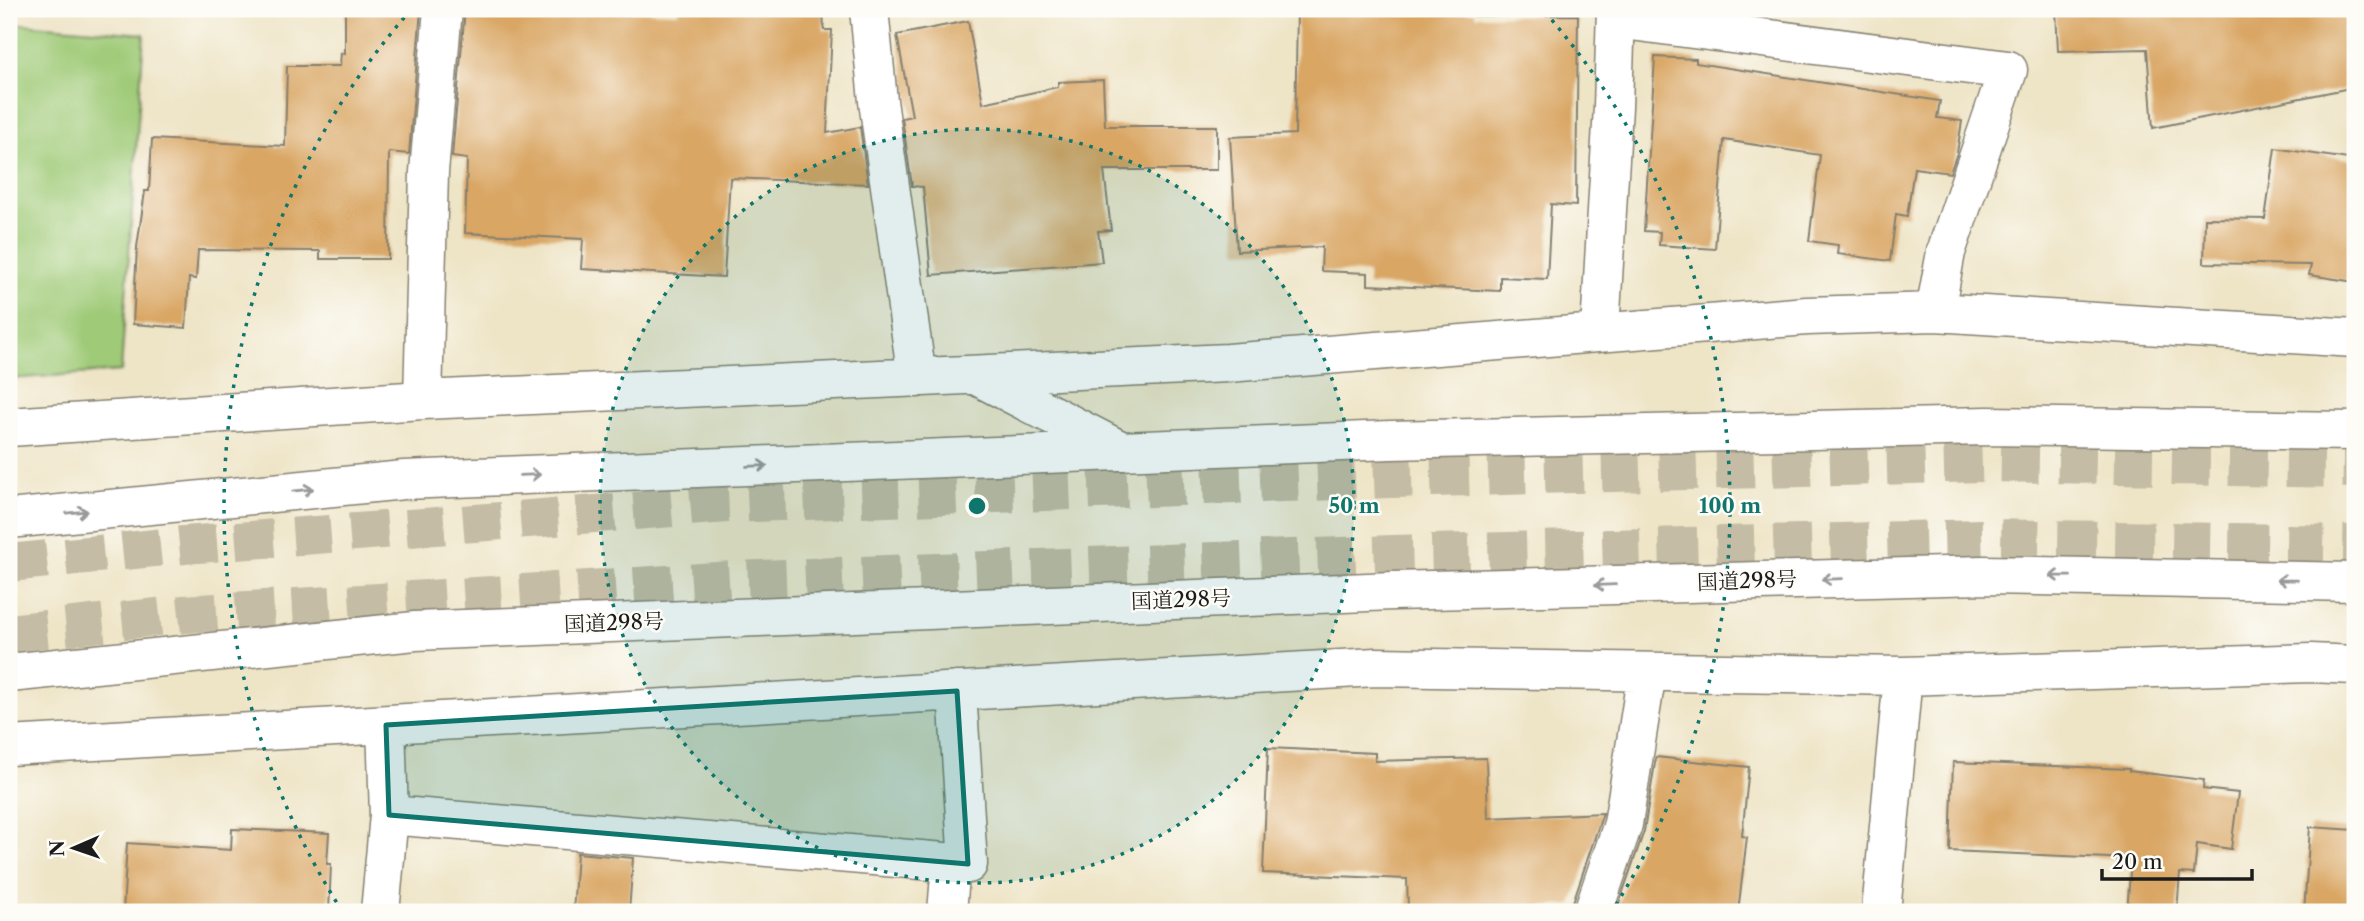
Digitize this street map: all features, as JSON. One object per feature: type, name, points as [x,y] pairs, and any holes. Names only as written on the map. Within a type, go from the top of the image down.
[{"type":"main road","points":[[423,400],[429,172],[443,9]]},
{"type":"main road","points":[[869,9],[878,101],[917,379]]},
{"type":"main road","points":[[1600,331],[1616,14],[2008,70],[1946,252],[1935,312]]},
{"type":"main road","points":[[9,427],[423,400],[1228,363],[1807,316],[1935,312],[2355,338]]},
{"type":"main road","points":[[977,376],[1122,451]]},
{"type":"main road","points":[[9,519],[404,480],[1390,440],[1987,426],[2355,431]]},
{"type":"main road","name":"国道298号","points":[[9,673],[415,631],[1378,592],[1983,575],[2355,582]]},
{"type":"main road","points":[[9,746],[1376,667],[1903,676],[2311,663],[2355,665]]},
{"type":"main road","points":[[1593,912],[1623,824],[1647,672]]},
{"type":"main road","points":[[1881,912],[1903,676]]},
{"type":"main road","points":[[389,815],[968,864],[957,691]]},
{"type":"main road","points":[[380,912],[389,815],[386,725]]},
{"type":"main road","points":[[947,912],[951,864]]},
{"type":"highlighted area","points":[[957,691],[968,864],[389,815],[386,725]]},
{"type":"green space","points":[[9,23],[144,34],[121,371],[9,379]]},
{"type":"building","points":[[345,9],[421,9],[409,154],[389,152],[388,259],[320,259],[320,251],[198,250],[196,279],[189,278],[186,328],[133,324],[137,247],[145,191],[149,191],[152,139],[285,146],[287,66],[340,66],[341,53],[345,54]]},
{"type":"building","points":[[465,9],[678,13],[678,9],[823,9],[824,30],[832,30],[827,133],[860,127],[868,184],[730,178],[724,277],[581,269],[583,239],[465,233],[467,159],[452,157]]},
{"type":"building","points":[[1297,9],[1475,12],[1475,16],[1578,15],[1576,206],[1551,204],[1547,279],[1500,277],[1500,291],[1368,285],[1368,273],[1321,271],[1322,247],[1237,251],[1230,137],[1295,134]]},
{"type":"building","points":[[2056,9],[2355,9],[2355,87],[2153,128],[2147,49],[2058,51]]},
{"type":"building","points":[[968,21],[983,103],[1058,87],[1058,82],[1103,80],[1105,126],[1217,126],[1217,170],[1104,170],[1111,230],[1098,231],[1102,262],[931,275],[923,187],[912,186],[902,118],[912,116],[897,35]]},
{"type":"building","points":[[1655,57],[1696,59],[1696,63],[1940,101],[1937,118],[1962,121],[1957,153],[1950,173],[1914,168],[1907,216],[1896,214],[1890,261],[1837,254],[1838,245],[1809,241],[1820,155],[1724,140],[1715,249],[1659,245],[1660,232],[1644,231]]},
{"type":"building","points":[[2275,148],[2355,160],[2355,282],[2309,275],[2311,265],[2204,263],[2205,218],[2265,219]]},
{"type":"building","points":[[1268,748],[1375,753],[1375,761],[1486,758],[1488,818],[1603,813],[1572,905],[1450,912],[1408,910],[1407,879],[1263,873]]},
{"type":"building","points":[[1656,757],[1749,767],[1742,836],[1747,837],[1738,912],[1616,912],[1644,831]]},
{"type":"building","points":[[1953,762],[2129,769],[2204,780],[2203,789],[2238,793],[2231,849],[2197,844],[2194,874],[2180,873],[2177,912],[2127,912],[2131,859],[1950,851]]},
{"type":"building","points":[[2310,827],[2355,830],[2355,912],[2304,912]]},
{"type":"building","points":[[232,829],[329,833],[329,912],[123,912],[127,843],[231,850]]},
{"type":"building","points":[[577,853],[633,858],[629,912],[573,912]]},
{"type":"tunnel","points":[[9,563],[184,545],[727,504],[1391,479],[1985,463],[2355,469]]},
{"type":"tunnel","points":[[9,633],[184,614],[733,580],[1392,554],[1984,538],[2355,544]]}]
